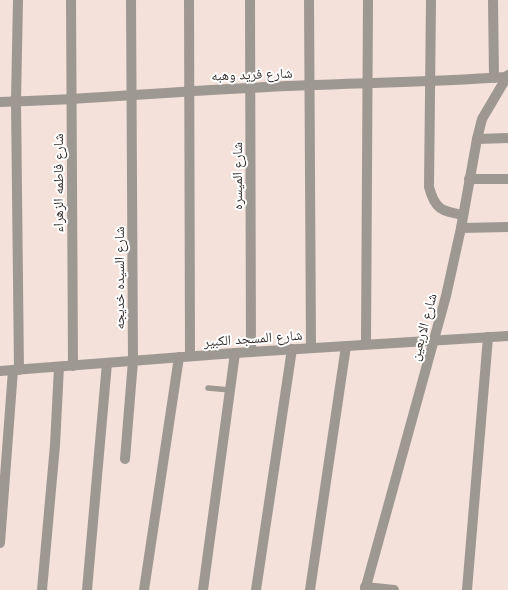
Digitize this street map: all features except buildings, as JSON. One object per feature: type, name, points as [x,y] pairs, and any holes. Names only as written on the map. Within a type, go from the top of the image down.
[{"type":"street","points":[[0,543],[16,370],[16,101],[18,0]]},
{"type":"street","name":"شارع فاطمه الزهراء","points":[[71,0],[73,366]]},
{"type":"street","name":"شارع السيده خديجه","points":[[125,459],[133,361],[131,0]]},
{"type":"street","points":[[189,0],[190,356]]},
{"type":"street","name":"شارع الميسره","points":[[250,0],[251,352]]},
{"type":"street","points":[[309,0],[311,348]]},
{"type":"street","points":[[366,344],[368,0]]},
{"type":"street","points":[[431,0],[429,187],[436,206],[445,211],[463,215]]},
{"type":"street","points":[[493,0],[504,80]]},
{"type":"street","name":"شارع فريد وهبه","points":[[0,102],[71,100],[250,88],[368,85],[431,81],[504,80]]},
{"type":"street","name":"شارع الاربعين","points":[[365,588],[434,340],[461,228],[476,138],[482,119],[504,80]]},
{"type":"street","points":[[476,138],[508,138]]},
{"type":"street","points":[[469,179],[508,179]]},
{"type":"street","points":[[461,228],[508,227]]},
{"type":"street","name":"شارع المسجد الكبير","points":[[0,371],[190,356],[508,336]]},
{"type":"street","points":[[467,590],[488,337]]},
{"type":"street","points":[[310,590],[346,346]]},
{"type":"street","points":[[256,590],[292,349]]},
{"type":"street","points":[[203,590],[235,353]]},
{"type":"street","points":[[144,590],[179,357]]},
{"type":"street","points":[[87,590],[107,363]]},
{"type":"street","points":[[42,590],[59,367]]},
{"type":"street","points":[[365,588],[394,590]]},
{"type":"lane","points":[[208,388],[230,390]]}]
